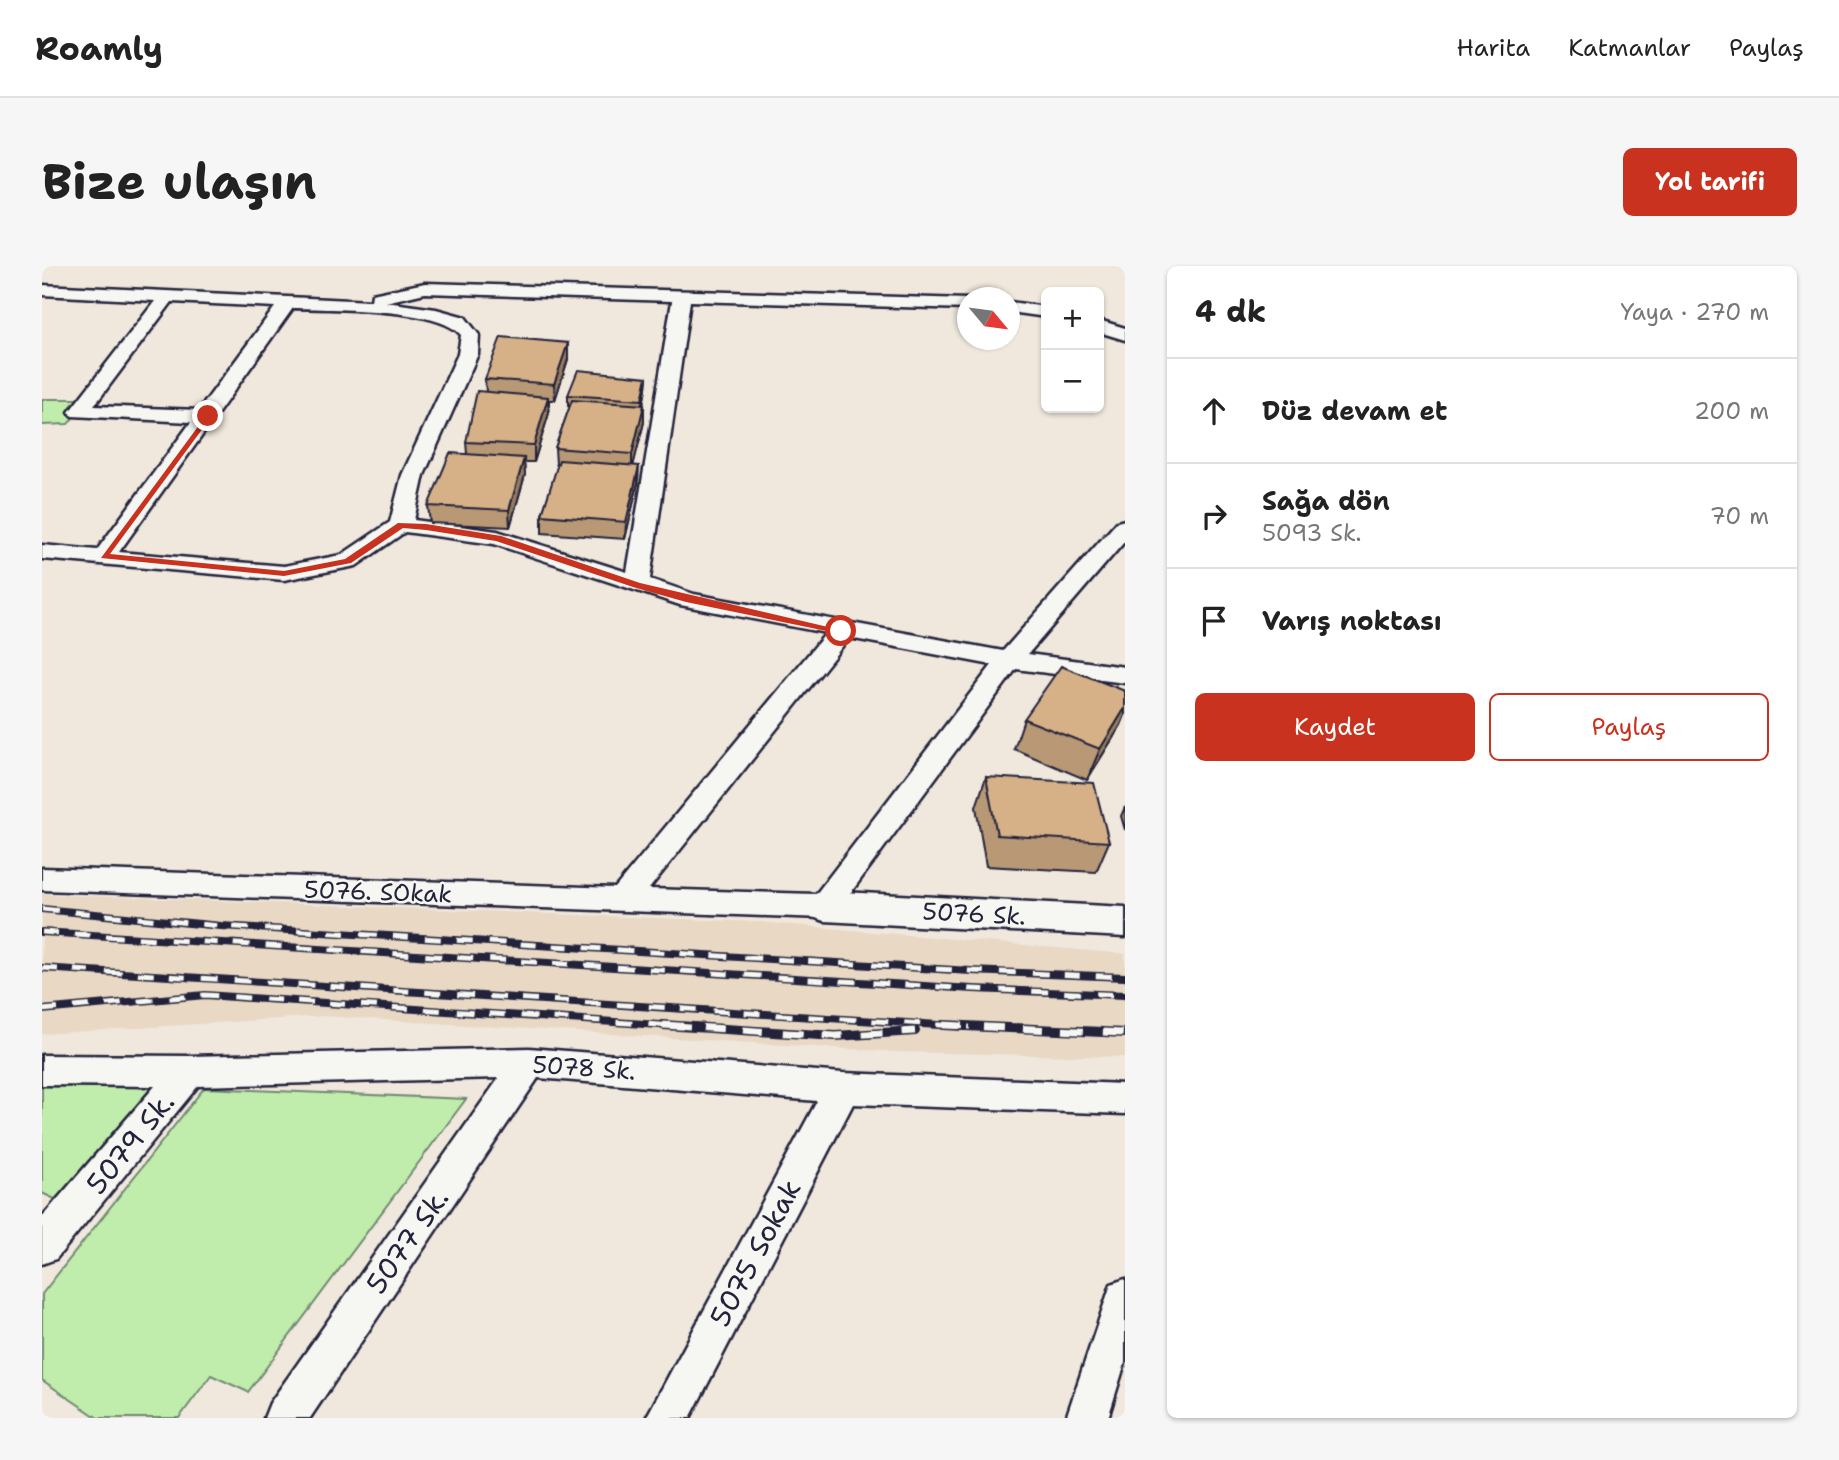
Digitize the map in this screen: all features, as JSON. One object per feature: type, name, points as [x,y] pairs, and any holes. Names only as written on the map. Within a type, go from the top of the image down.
[{"type":"street","points":[[352,304],[425,288],[957,304]]},
{"type":"street","points":[[42,290],[352,304],[436,314],[459,321],[470,335],[468,355],[413,475],[401,525]]},
{"type":"street","points":[[169,295],[79,412],[208,416]]},
{"type":"street","points":[[636,585],[682,295]]},
{"type":"street","points":[[104,556],[208,416],[289,300]]},
{"type":"street","points":[[1020,308],[1041,311]]},
{"type":"street","points":[[1104,328],[1125,334]]},
{"type":"street","points":[[42,552],[284,573],[348,561],[401,525],[498,538],[689,600],[841,631],[1009,660],[1125,675]]},
{"type":"street","points":[[824,906],[1009,660],[1125,527]]},
{"type":"street","points":[[623,900],[841,631]]},
{"type":"street","name":"5076. SOkak","points":[[42,879],[824,906]]},
{"type":"street","name":"5076 Sk.","points":[[824,906],[1125,922]]},
{"type":"street","name":"5078 Sk.","points":[[42,1070],[189,1071],[529,1063],[843,1088],[1125,1099]]},
{"type":"street","name":"5077 Sk.","points":[[285,1418],[529,1063]]},
{"type":"street","name":"5079 Sk.","points":[[42,1246],[189,1071]]},
{"type":"street","name":"5075 Sokak","points":[[667,1418],[843,1088]]},
{"type":"street","points":[[1089,1417],[1125,1298]]},
{"type":"shaded area","points":[[42,894],[758,922],[1125,954],[1125,1057],[897,1052],[323,1016],[42,1034]]},
{"type":"green space","points":[[42,399],[88,399],[68,424],[42,425]]},
{"type":"green space","points":[[42,1070],[189,1071],[76,1209],[42,1193]]},
{"type":"green space","points":[[204,1088],[466,1099],[248,1392],[211,1375],[179,1418],[98,1418],[42,1380],[42,1294]]},
{"type":"building","points":[[501,337],[568,343],[554,384],[485,379]]},
{"type":"building","points":[[578,370],[647,377],[642,400],[568,395]]},
{"type":"building","points":[[477,391],[548,397],[534,445],[466,442]]},
{"type":"building","points":[[572,400],[644,405],[632,454],[555,448]]},
{"type":"building","points":[[450,453],[524,458],[509,510],[428,506]]},
{"type":"building","points":[[559,460],[639,466],[626,522],[542,515]]},
{"type":"building","points":[[1061,666],[1125,691],[1125,708],[1100,749],[1024,719]]},
{"type":"building","points":[[986,777],[1094,783],[1109,842],[997,835]]},
{"type":"railway","points":[[42,909],[221,926],[971,971],[1125,977]]},
{"type":"railway","points":[[42,932],[973,989],[1125,995]]},
{"type":"railway","points":[[42,968],[970,1027]]},
{"type":"railway","points":[[42,1010],[205,995],[690,1027]]},
{"type":"railway","points":[[663,1025],[835,1036],[915,1031]]},
{"type":"railway","points":[[943,1025],[1125,1033]]},
{"type":"route","points":[[208,416],[104,556],[284,573],[348,561],[401,525],[426,527],[498,538],[689,600],[841,631]]}]
